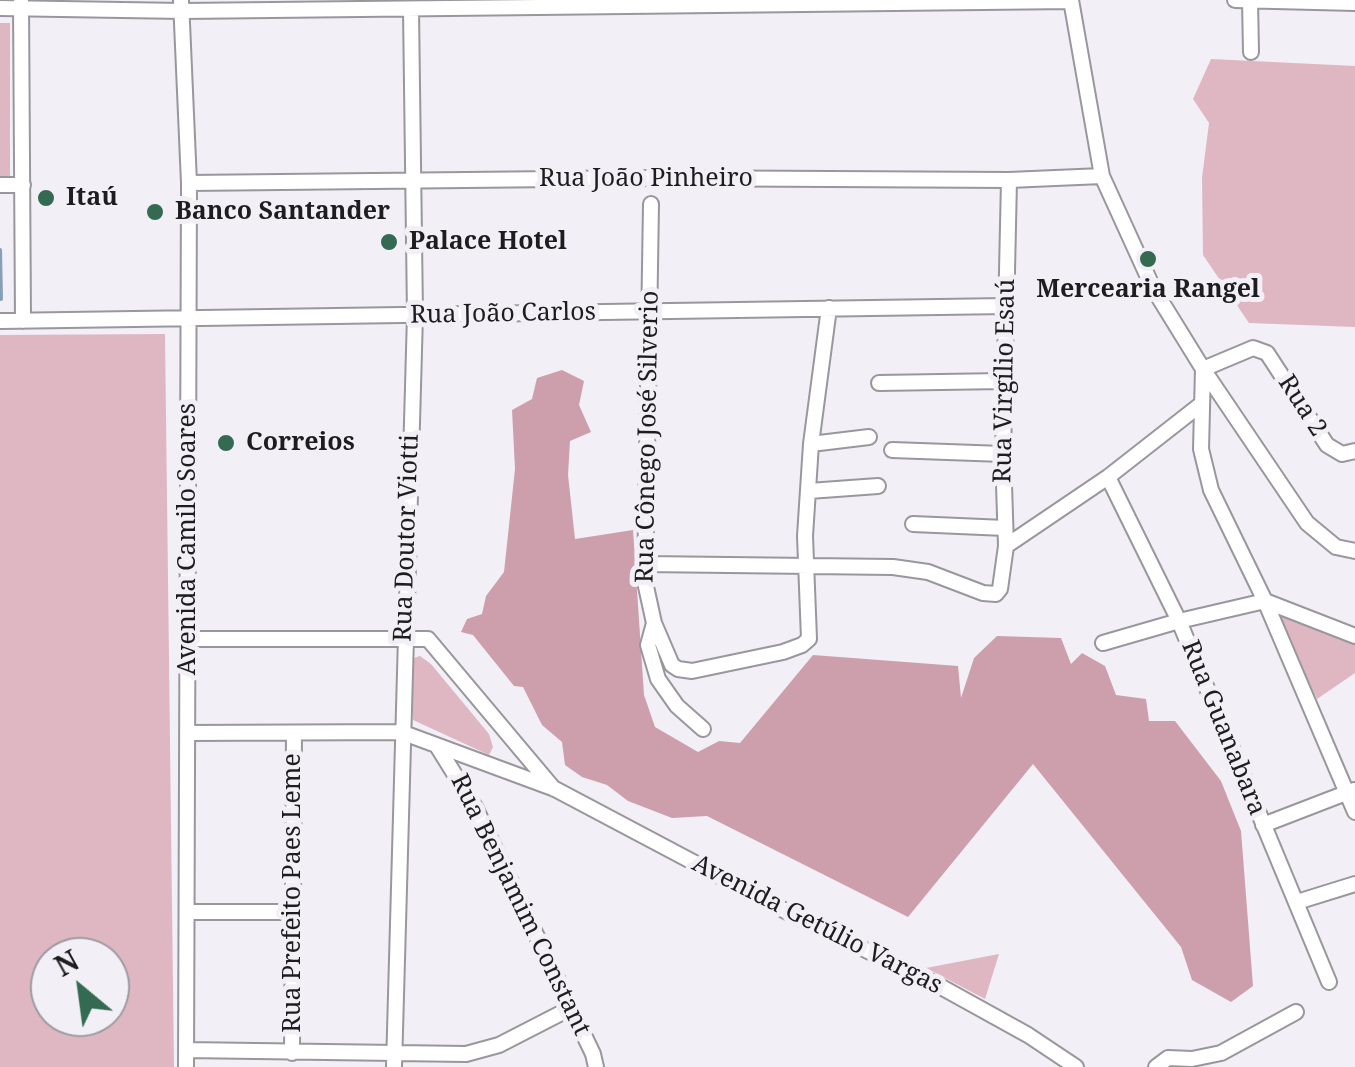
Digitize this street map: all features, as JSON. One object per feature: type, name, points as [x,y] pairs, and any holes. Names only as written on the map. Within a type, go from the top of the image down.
[{"type":"street","points":[[1251,52],[1245,0],[1355,4]]},
{"type":"street","points":[[0,8],[21,4],[1071,1],[1102,176],[1153,288],[1308,523],[1336,547],[1355,551]]},
{"type":"street","points":[[21,4],[23,321]]},
{"type":"street","name":"Rua Doutor Viotti","points":[[394,1061],[415,315],[407,4]]},
{"type":"street","name":"Avenida Camilo Soares","points":[[182,5],[189,184],[186,1067]]},
{"type":"street","name":"Rua João Pinheiro","points":[[189,184],[650,178],[1009,180],[1102,176]]},
{"type":"street","name":"Rua Virgílio Esaú","points":[[805,566],[873,566],[928,572],[991,594],[1004,582],[1002,454],[1009,180]]},
{"type":"street","points":[[0,185],[23,185]]},
{"type":"street","name":"Rua Cônego José Silverio","points":[[651,204],[647,600],[672,665],[692,671],[783,652],[806,643],[810,631],[805,566]]},
{"type":"street","name":"Rua João Carlos","points":[[0,321],[1006,306]]},
{"type":"street","points":[[646,564],[805,566],[811,444],[829,308]]},
{"type":"street","name":"Rua 2","points":[[1203,368],[1253,348],[1267,353],[1327,445],[1348,453]]},
{"type":"street","points":[[1203,368],[1201,449],[1211,490],[1350,791],[1355,812]]},
{"type":"street","points":[[879,382],[1004,381]]},
{"type":"street","points":[[1006,546],[1108,477],[1200,405]]},
{"type":"street","points":[[811,444],[869,438]]},
{"type":"street","points":[[892,450],[1002,454]]},
{"type":"street","name":"Rua Guanabara","points":[[1108,477],[1179,621],[1329,982]]},
{"type":"street","points":[[809,491],[878,486]]},
{"type":"street","points":[[913,524],[1005,528]]},
{"type":"street","points":[[1103,643],[1264,602],[1355,636]]},
{"type":"street","points":[[404,614],[555,790]]},
{"type":"street","points":[[654,624],[648,645],[658,678],[677,706],[703,729]]},
{"type":"street","points":[[186,639],[428,639]]},
{"type":"street","points":[[188,732],[401,732]]},
{"type":"street","name":"Avenida Getúlio Vargas","points":[[401,732],[555,790],[947,990],[1028,1035],[1070,1065]]},
{"type":"street","name":"Rua Prefeito Paes Leme","points":[[292,1052],[294,733]]},
{"type":"street","points":[[494,767],[507,757],[514,741]]},
{"type":"street","name":"Rua Benjamim Constant","points":[[437,745],[476,807],[596,1067]]},
{"type":"street","points":[[1262,825],[1350,791]]},
{"type":"street","points":[[1297,902],[1355,884]]},
{"type":"street","points":[[187,912],[294,912]]},
{"type":"street","points":[[186,1050],[292,1052],[394,1061],[480,1052],[571,1008]]},
{"type":"street","points":[[1156,1067],[1168,1058],[1192,1059],[1222,1052],[1296,1012]]},
{"type":"shaded area","points":[[0,23],[10,23],[10,184],[0,183]]},
{"type":"shaded area","points":[[1211,59],[1355,66],[1355,327],[1249,323],[1203,255],[1202,178],[1209,123],[1193,99]]},
{"type":"shaded area","points":[[165,334],[174,1067],[0,1067],[0,335]]},
{"type":"shaded area","points":[[562,370],[584,381],[579,405],[591,432],[570,441],[568,475],[575,539],[633,530],[644,695],[655,727],[698,752],[719,741],[740,743],[813,655],[958,666],[961,698],[974,658],[997,636],[1061,638],[1071,664],[1082,653],[1105,666],[1116,695],[1146,699],[1149,721],[1175,721],[1221,781],[1241,831],[1253,986],[1231,1002],[1192,980],[1181,947],[1033,764],[908,917],[707,816],[672,818],[628,801],[607,785],[582,777],[565,765],[562,742],[542,725],[523,687],[514,686],[473,635],[461,632],[467,619],[482,614],[486,596],[504,572],[515,469],[512,410],[532,399],[537,378]]},
{"type":"shaded area","points":[[1274,611],[1355,643],[1355,673],[1317,699]]},
{"type":"shaded area","points":[[420,656],[489,734],[493,747],[489,755],[413,720],[411,665]]},
{"type":"shaded area","points":[[999,954],[985,999],[926,968]]},
{"type":"waterway","points":[[0,250],[1,299]]},
{"type":"place","name":"Itaú","points":[[46,198]]},
{"type":"place","name":"Banco Santander","points":[[155,212]]},
{"type":"place","name":"Palace Hotel","points":[[389,242]]},
{"type":"place","name":"Mercearia Rangel","points":[[1148,259]]},
{"type":"place","name":"Correios","points":[[226,443]]}]
